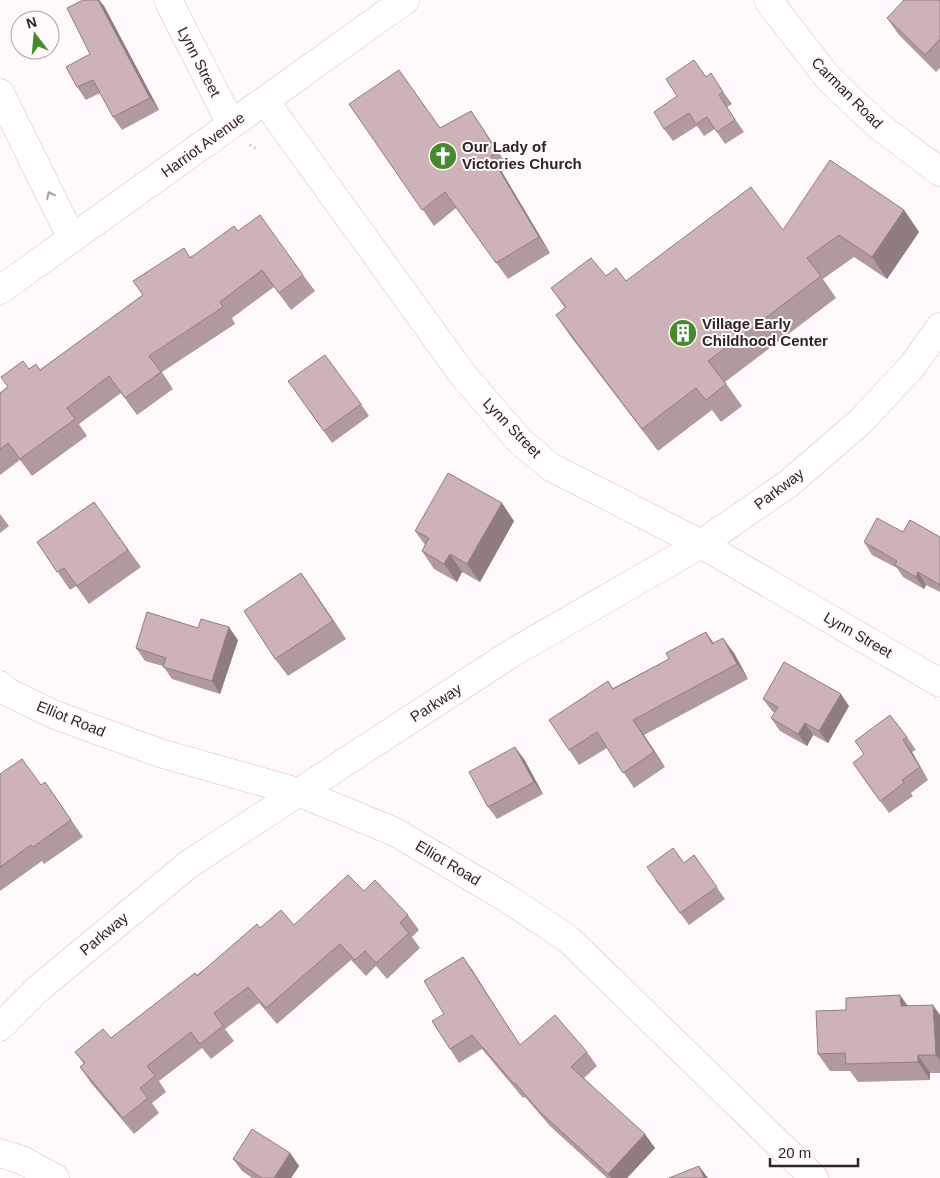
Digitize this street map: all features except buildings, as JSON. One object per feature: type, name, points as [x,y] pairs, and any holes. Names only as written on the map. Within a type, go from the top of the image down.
[{"type":"street","name":"Lynn Street","points":[[168,0],[232,124]]},
{"type":"street","name":"Harriot Avenue","points":[[0,290],[405,0]]},
{"type":"street","name":"Carman Road","points":[[768,0],[828,78],[879,126],[940,172]]},
{"type":"street","points":[[0,93],[72,239]]},
{"type":"street","name":"Lynn Street","points":[[265,101],[463,375],[520,441],[551,467],[701,544],[940,683]]},
{"type":"street","name":"Parkway","points":[[0,1027],[39,988],[189,864],[512,653],[701,544],[788,484],[860,421],[913,365],[940,327]]},
{"type":"street","name":"Elliot Road","points":[[0,685],[6,691],[54,715],[160,753],[298,792],[395,832],[508,899],[568,939],[814,1178]]},
{"type":"street","points":[[0,1153],[22,1160],[55,1178]]},
{"type":"place","name":"Our Lady of Victories Church","points":[[443,156]]},
{"type":"place","name":"Village Early Childhood Center","points":[[683,333]]}]
